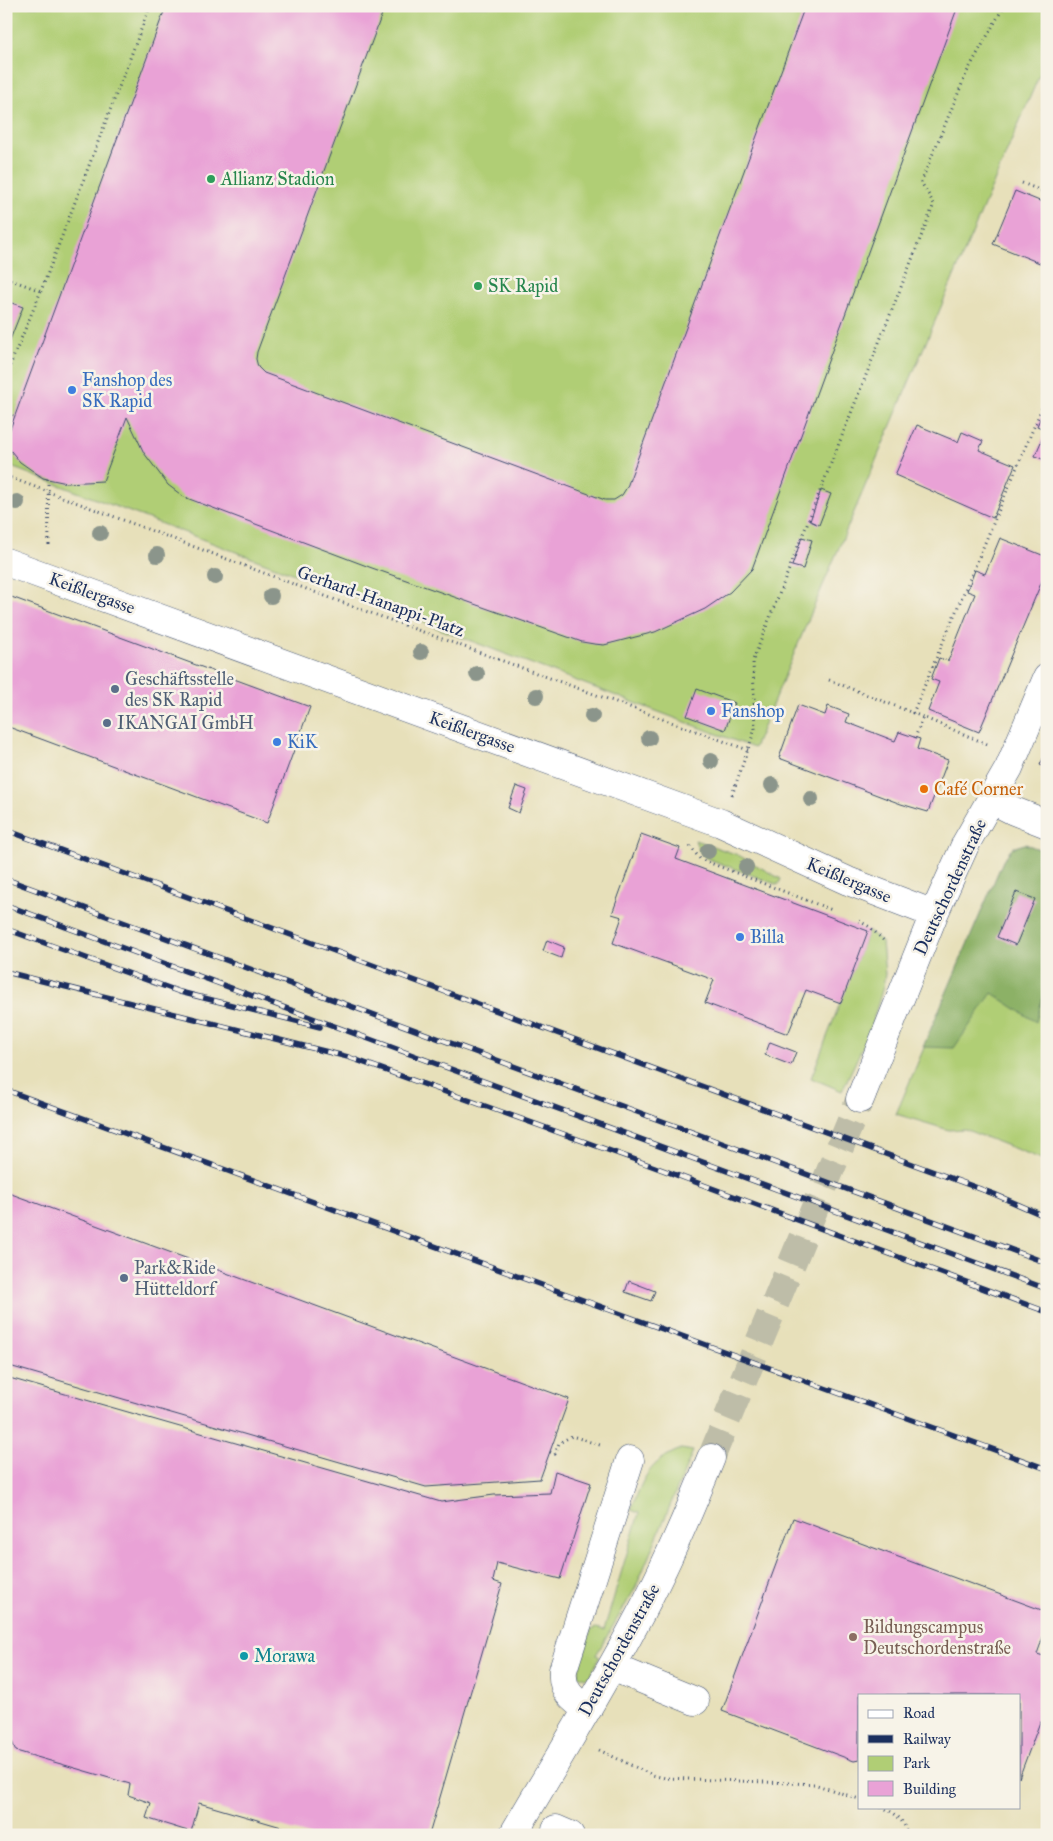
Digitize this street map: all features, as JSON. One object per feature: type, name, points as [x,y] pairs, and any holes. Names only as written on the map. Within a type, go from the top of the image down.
[{"type":"street","name":"Keißlergasse","points":[[6,562],[721,824],[848,881],[934,914]]},
{"type":"street","name":"Deutschordenstraße","points":[[860,1099],[934,914],[966,843],[1009,768],[1047,678]]},
{"type":"street","points":[[992,800],[1014,812],[1047,824]]},
{"type":"street","name":"Deutschordenstraße","points":[[513,1835],[612,1668],[670,1556],[711,1458]]},
{"type":"street","points":[[588,1709],[575,1701],[566,1692],[563,1685],[563,1670],[630,1460]]},
{"type":"street","points":[[612,1668],[694,1701]]},
{"type":"path","points":[[6,375],[41,291],[150,6]]},
{"type":"path","points":[[721,824],[755,730],[753,660],[934,204],[921,182],[967,72],[1004,6]]},
{"type":"path","points":[[1022,183],[1047,193]]},
{"type":"path","points":[[6,278],[41,291]]},
{"type":"path","points":[[913,713],[1047,396]]},
{"type":"path","points":[[6,407],[14,418]]},
{"type":"path","name":"Gerhard-Hanappi-Platz","points":[[6,476],[366,611],[748,750]]},
{"type":"path","points":[[48,479],[50,577]]},
{"type":"path","points":[[829,680],[991,745]]},
{"type":"path","points":[[915,738],[923,718]]},
{"type":"path","points":[[550,1452],[555,1454],[559,1444],[572,1436],[606,1447],[630,1460]]},
{"type":"path","points":[[598,1750],[652,1775],[665,1778],[814,1784],[858,1799]]},
{"type":"path","points":[[884,1808],[892,1811],[903,1821],[908,1835]]},
{"type":"green space","name":"SK Rapid","points":[[6,6],[1047,6],[1047,57],[754,748],[6,465]]},
{"type":"green space","points":[[695,840],[738,855],[781,879],[778,885],[706,858],[698,849]]},
{"type":"green space","points":[[1025,844],[1047,852],[1047,1161],[964,1129],[949,1130],[896,1114],[1003,861],[1012,848]]},
{"type":"green space","points":[[1025,844],[1047,852],[1047,981],[1036,1022],[992,993],[954,1048],[923,1047],[1003,861],[1012,848]]},
{"type":"green space","points":[[868,931],[882,942],[885,974],[883,987],[869,1033],[842,1091],[811,1078]]},
{"type":"green space","points":[[681,1449],[693,1451],[636,1587],[596,1655],[600,1657],[590,1676],[585,1678],[578,1675],[591,1630],[596,1628],[604,1630],[639,1513],[631,1510],[639,1489],[654,1466],[670,1454]]},
{"type":"building","name":"Allianz Stadion","points":[[166,6],[385,6],[257,352],[258,367],[264,373],[605,500],[614,500],[622,495],[627,487],[805,6],[958,6],[752,569],[730,592],[705,609],[655,632],[604,645],[582,642],[372,568],[184,497],[168,485],[144,453],[127,417],[103,481],[67,483],[43,478],[20,462],[6,445],[6,440]]},
{"type":"building","points":[[1015,191],[1047,204],[1047,266],[993,244]]},
{"type":"building","points":[[6,301],[23,307],[6,350]]},
{"type":"building","points":[[1045,407],[1047,407],[1047,461],[1035,456],[1046,430],[1037,426]]},
{"type":"building","points":[[917,425],[958,442],[962,432],[983,441],[979,450],[1015,465],[993,518],[895,475]]},
{"type":"building","points":[[821,490],[831,494],[819,525],[810,521]]},
{"type":"building","points":[[802,537],[812,540],[803,569],[792,566]]},
{"type":"building","points":[[1000,538],[1047,557],[1047,569],[979,732],[928,711],[939,682],[931,679],[939,658],[948,661],[975,594],[967,591],[975,570],[985,574]]},
{"type":"building","points":[[6,595],[310,707],[267,823],[6,726]]},
{"type":"building","points":[[697,689],[735,703],[725,730],[687,716]]},
{"type":"building","points":[[798,705],[825,715],[828,706],[849,714],[846,722],[895,741],[899,732],[920,739],[917,749],[948,760],[928,812],[901,804],[779,758]]},
{"type":"building","points":[[1047,750],[1047,768],[1040,765]]},
{"type":"building","points":[[516,786],[527,790],[519,813],[508,808]]},
{"type":"building","name":"Billa","points":[[641,834],[680,848],[676,859],[868,931],[841,1003],[806,990],[788,1034],[705,1003],[714,980],[613,943],[622,917],[612,914]]},
{"type":"building","points":[[1016,892],[1035,899],[1016,945],[997,937]]},
{"type":"building","points":[[547,940],[564,947],[561,958],[543,951]]},
{"type":"building","points":[[770,1042],[796,1052],[791,1065],[765,1055]]},
{"type":"building","name":"Park&Ride Hütteldorf","points":[[6,1192],[569,1399],[540,1479],[426,1487],[6,1365]]},
{"type":"building","points":[[629,1281],[655,1291],[651,1301],[625,1292]]},
{"type":"building","name":"Morawa","points":[[6,1377],[441,1502],[494,1495],[550,1493],[555,1471],[591,1483],[560,1579],[497,1563],[493,1581],[502,1584],[429,1835],[309,1835],[199,1803],[191,1832],[146,1818],[151,1803],[128,1795],[130,1784],[16,1751],[6,1728]]},
{"type":"building","name":"Bildungscampus Deutschordenstraße","points":[[793,1518],[1047,1612],[1047,1626],[1037,1654],[1047,1657],[1047,1724],[1040,1722],[1020,1775],[1020,1694],[858,1694],[858,1760],[854,1761],[722,1711]]},
{"type":"tunnel","points":[[711,1458],[860,1099]]},
{"type":"railway","points":[[6,830],[994,1194],[1047,1217]]},
{"type":"railway","points":[[6,879],[1047,1263]]},
{"type":"railway","points":[[6,905],[1047,1289]]},
{"type":"railway","points":[[6,929],[180,992],[320,1027]]},
{"type":"railway","points":[[6,972],[348,1057],[633,1159],[1047,1312]]},
{"type":"railway","points":[[6,1090],[1047,1469]]},
{"type":"place","name":"Allianz Stadion","points":[[211,179]]},
{"type":"place","name":"SK Rapid","points":[[478,286]]},
{"type":"place","name":"Fanshop des SK Rapid","points":[[72,390]]},
{"type":"place","name":"Geschäftsstelle des SK Rapid","points":[[115,689]]},
{"type":"place","name":"Fanshop","points":[[711,711]]},
{"type":"place","name":"IKANGAI GmbH","points":[[107,723]]},
{"type":"place","name":"KiK","points":[[277,742]]},
{"type":"place","name":"Café Corner","points":[[924,789]]},
{"type":"place","name":"Billa","points":[[740,937]]},
{"type":"place","name":"Park&Ride Hütteldorf","points":[[124,1278]]},
{"type":"place","name":"Bildungscampus Deutschordenstraße","points":[[853,1637]]},
{"type":"place","name":"Morawa","points":[[244,1656]]}]
